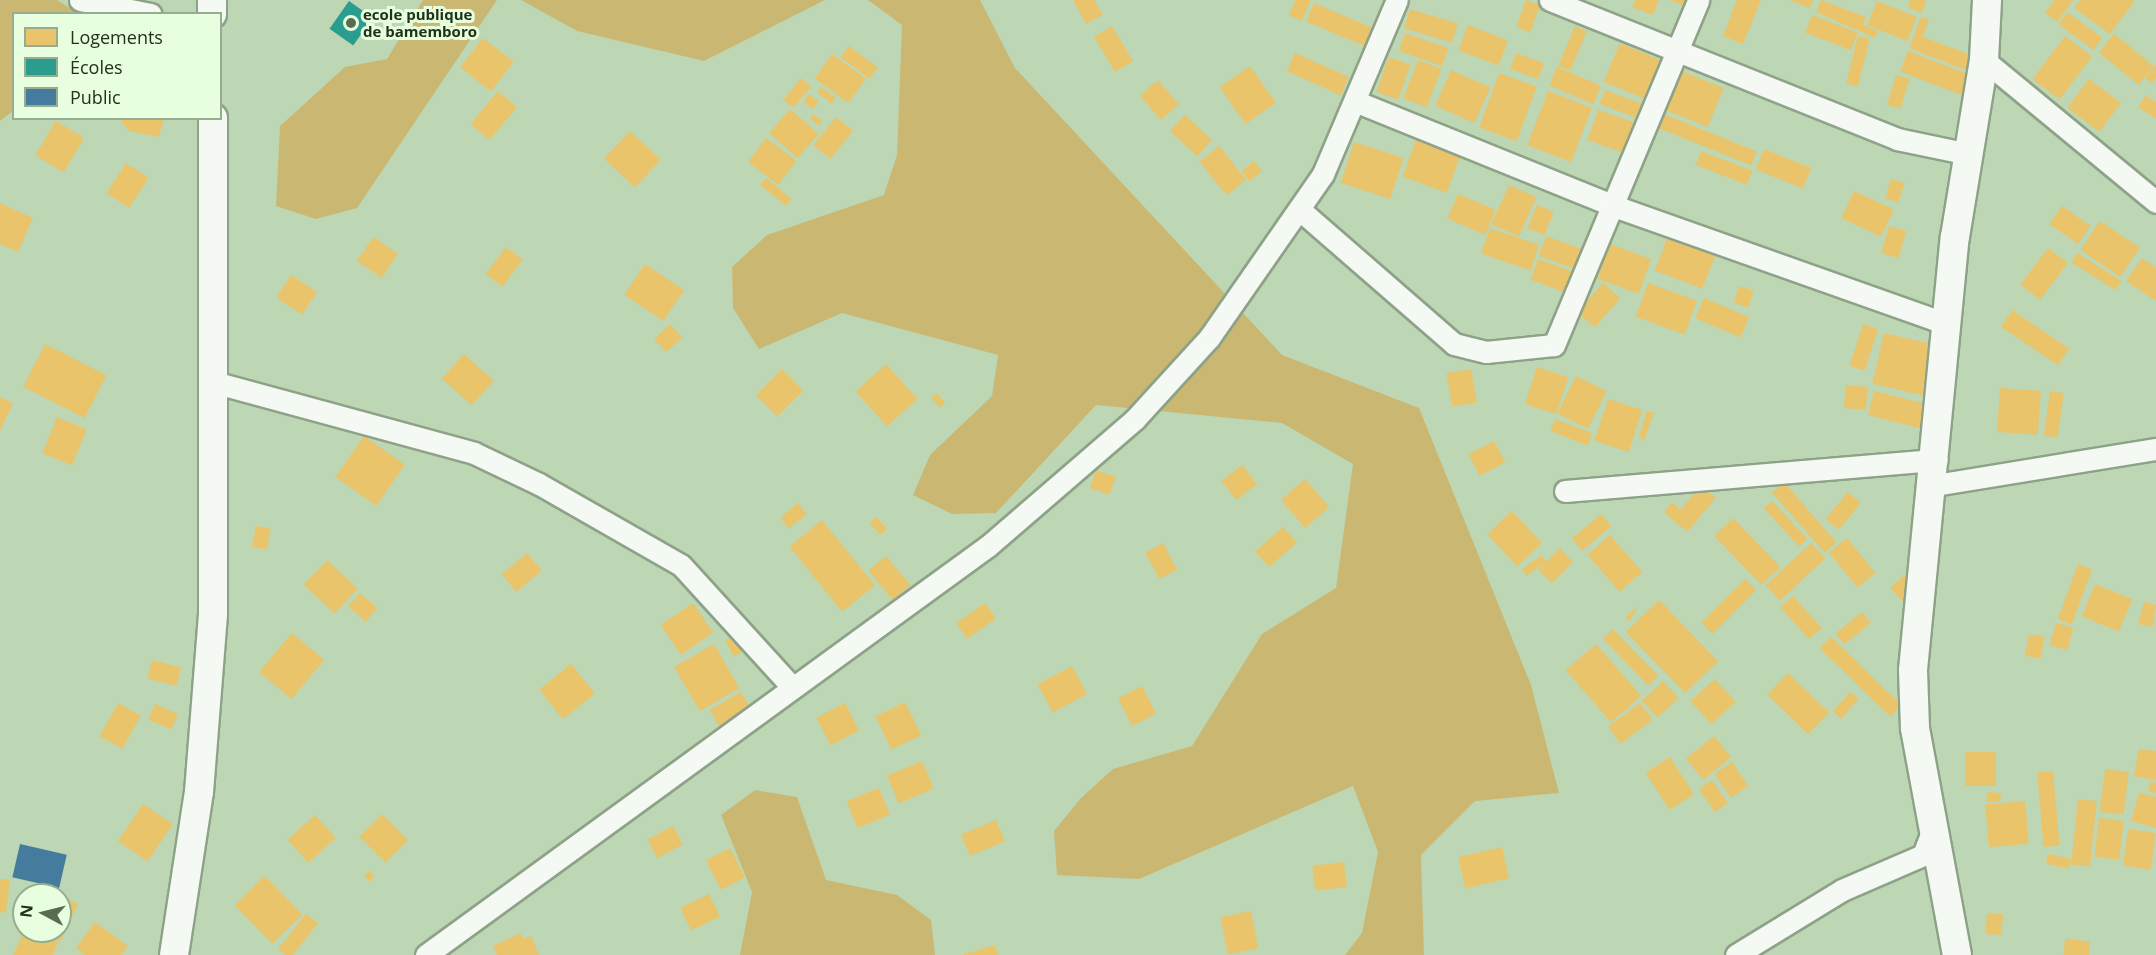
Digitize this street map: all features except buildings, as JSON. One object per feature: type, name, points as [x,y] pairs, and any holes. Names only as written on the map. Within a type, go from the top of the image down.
[{"type":"street","points":[[80,0],[141,12]]},
{"type":"street","points":[[426,955],[791,686],[988,546],[1135,419],[1209,338],[1300,210],[1357,102],[1398,0]]},
{"type":"street","points":[[1550,0],[1676,55],[1897,138],[1969,154]]},
{"type":"street","points":[[1300,210],[1454,344],[1486,352],[1554,345],[1614,206],[1698,0]]},
{"type":"street","points":[[1957,955],[1932,832],[1913,700],[1936,473],[1947,324],[1969,154],[1984,60],[1987,0]]},
{"type":"street","points":[[1984,60],[2156,202]]},
{"type":"street","points":[[1357,102],[1614,206],[1947,324]]},
{"type":"street","points":[[174,955],[208,695],[217,383],[213,120]]},
{"type":"street","points":[[217,383],[474,453],[540,483],[681,564],[791,686]]},
{"type":"street","points":[[1565,491],[1936,473],[2156,448]]},
{"type":"street","points":[[1736,955],[1842,890],[1923,855],[1932,832]]},
{"type":"shaded area","points":[[0,0],[57,0],[76,12],[12,12],[12,112],[0,121]]},
{"type":"shaded area","points":[[423,0],[497,0],[357,208],[316,219],[276,206],[280,126],[345,67],[387,59]]},
{"type":"shaded area","points":[[521,0],[825,0],[704,61],[577,31]]},
{"type":"shaded area","points":[[868,0],[980,0],[1015,68],[1282,355],[1419,408],[1531,685],[1559,793],[1475,801],[1421,855],[1424,955],[1345,955],[1362,933],[1378,852],[1353,786],[1139,879],[1057,875],[1054,831],[1081,798],[1113,769],[1192,746],[1262,634],[1336,588],[1353,464],[1282,423],[1096,405],[996,513],[952,514],[913,495],[930,455],[992,396],[998,355],[842,313],[759,349],[733,308],[732,267],[767,235],[884,195],[897,155],[902,25]]},
{"type":"shaded area","points":[[755,790],[797,797],[826,880],[897,895],[931,920],[935,955],[740,955],[752,892],[721,815]]},
{"type":"place","name":"ecole publique de bamemboro","points":[[351,23]]}]
